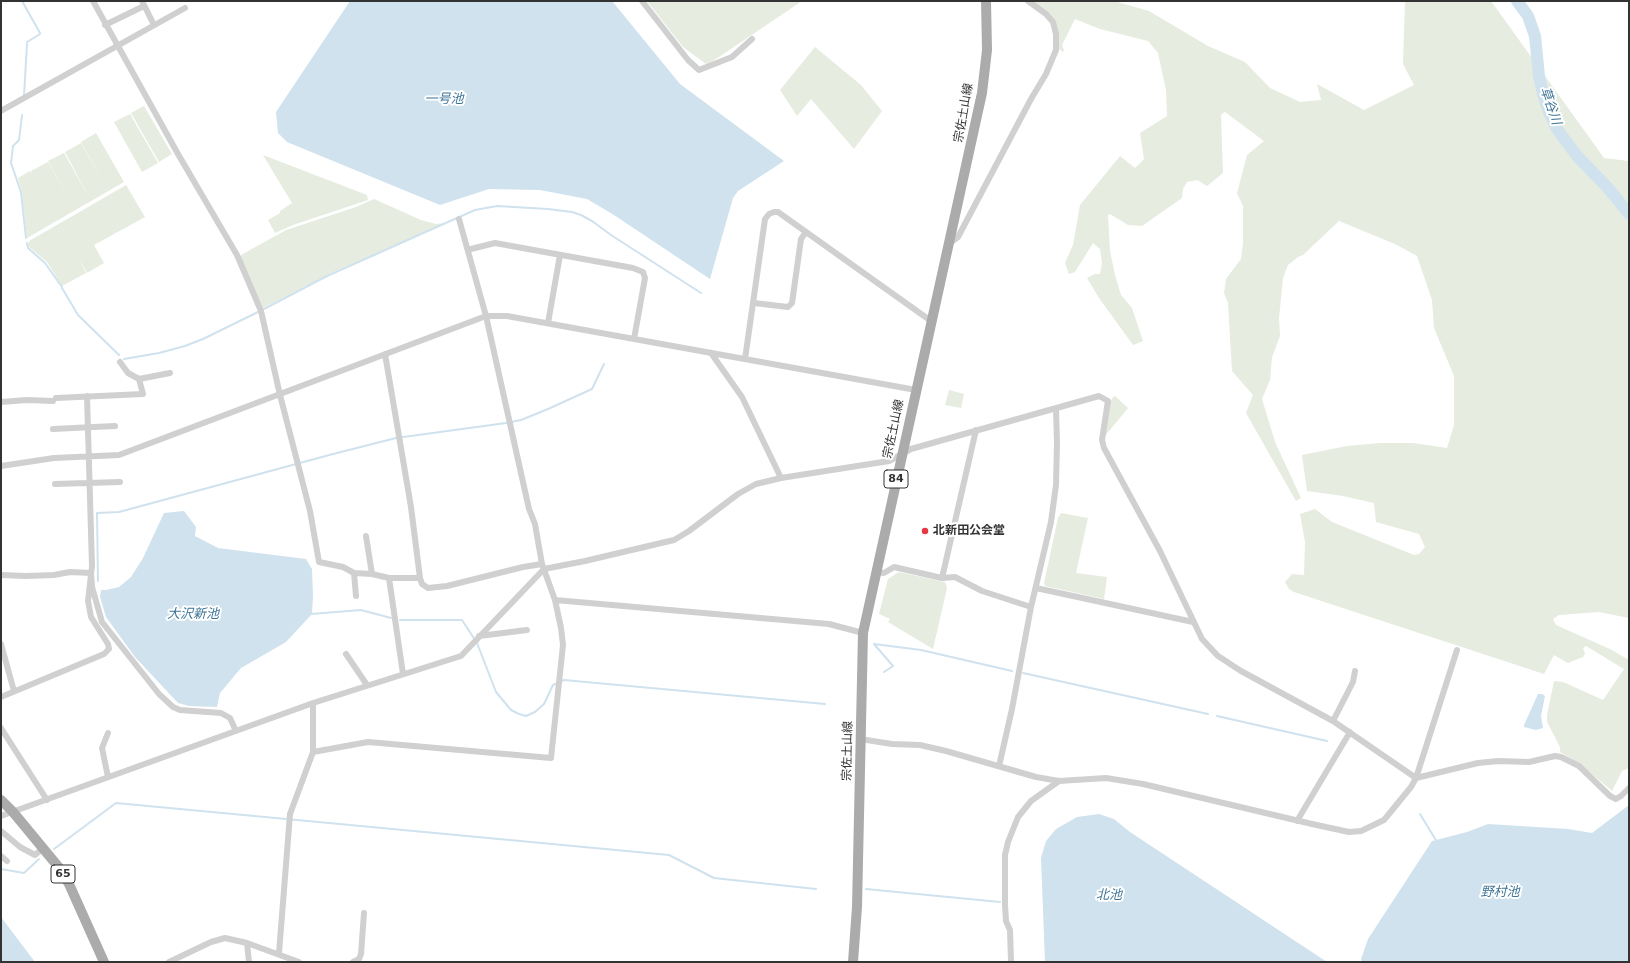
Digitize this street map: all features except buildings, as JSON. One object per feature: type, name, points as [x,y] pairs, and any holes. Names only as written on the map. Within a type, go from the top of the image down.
[{"type":"main road","name":"宗佐土山線","points":[[853,962],[858,907],[863,633],[982,92],[987,50],[986,1]]},
{"type":"main road","name":"65","points":[[1,800],[13,812],[61,870],[104,962]]},
{"type":"street","points":[[93,1],[105,25],[237,255],[261,311],[280,395],[310,511],[320,562],[343,567],[354,573],[372,574],[389,578],[420,578]]},
{"type":"street","points":[[642,1],[688,60],[699,70],[732,57],[752,39]]},
{"type":"street","points":[[950,243],[958,237],[1031,99],[1046,74],[1056,50],[1054,22],[1028,1]]},
{"type":"street","points":[[105,25],[143,3],[154,25]]},
{"type":"street","points":[[1,111],[185,8]]},
{"type":"street","points":[[745,359],[766,217],[774,212],[778,212],[931,321]]},
{"type":"street","points":[[312,752],[368,742],[551,758],[563,645],[562,628],[555,600],[543,566],[535,524],[529,509],[486,316],[459,219]]},
{"type":"street","points":[[754,303],[788,307],[792,303],[801,239],[806,232]]},
{"type":"street","points":[[471,249],[495,243],[633,268],[643,272],[645,278],[634,339]]},
{"type":"street","points":[[548,323],[560,255]]},
{"type":"street","points":[[1,466],[54,458],[119,455],[486,316],[507,316],[548,323],[916,390]]},
{"type":"street","points":[[711,352],[742,397],[781,478]]},
{"type":"street","points":[[385,354],[411,507],[420,578],[422,584],[428,588],[447,586],[523,567],[585,561],[674,540],[689,531],[747,488],[756,484],[781,478],[889,460],[901,455],[911,448],[1056,409],[1098,396],[1108,401],[1102,440],[1104,448],[1157,545],[1202,639],[1218,656],[1241,671],[1333,721],[1416,778],[1478,763],[1498,761],[1529,762],[1555,756],[1561,757],[1579,766],[1610,796],[1616,799],[1629,788]]},
{"type":"street","points":[[1,402],[143,394],[139,379],[128,372],[120,362]]},
{"type":"street","points":[[139,379],[170,373]]},
{"type":"street","points":[[87,396],[90,456],[91,573],[92,587],[102,622],[159,694],[173,707],[180,710],[221,713],[230,718],[236,731]]},
{"type":"street","points":[[999,766],[1012,709],[1031,607],[1051,522],[1056,485],[1056,409]]},
{"type":"street","points":[[53,429],[115,426]]},
{"type":"street","points":[[942,578],[976,430]]},
{"type":"street","points":[[55,484],[120,482]]},
{"type":"street","points":[[366,536],[372,574]]},
{"type":"street","points":[[1,816],[313,703],[461,656],[543,566]]},
{"type":"street","points":[[876,572],[884,573],[894,567],[942,578],[954,577],[982,591],[1031,607]]},
{"type":"street","points":[[1,575],[26,576],[54,575],[70,572],[91,573]]},
{"type":"street","points":[[1,697],[104,654],[110,649],[91,617],[88,601],[91,573]]},
{"type":"street","points":[[354,573],[356,596]]},
{"type":"street","points":[[389,578],[403,674]]},
{"type":"street","points":[[1036,588],[1193,622]]},
{"type":"street","points":[[555,600],[829,624],[863,633]]},
{"type":"street","points":[[479,636],[527,630]]},
{"type":"street","points":[[1,644],[14,691]]},
{"type":"street","points":[[860,739],[892,744],[920,745],[1059,782],[1117,779],[1297,821],[1349,832],[1361,831],[1384,820],[1411,787],[1416,778],[1457,650]]},
{"type":"street","points":[[346,654],[366,685]]},
{"type":"street","points":[[1333,721],[1353,682],[1355,671]]},
{"type":"street","points":[[279,953],[290,814],[312,752],[313,703]]},
{"type":"street","points":[[1,728],[47,800]]},
{"type":"street","points":[[1297,821],[1350,732]]},
{"type":"street","points":[[108,733],[102,748],[108,777]]},
{"type":"street","points":[[1011,962],[1010,930],[1006,921],[1005,905],[1005,855],[1008,842],[1018,817],[1031,801],[1059,782]]},
{"type":"street","points":[[1,831],[20,847],[35,855],[43,848]]},
{"type":"street","points":[[1,856],[7,861]]},
{"type":"street","points":[[354,962],[360,959],[364,913]]},
{"type":"street","points":[[169,962],[211,942],[224,938],[247,943],[279,953],[299,962]]},
{"type":"street","points":[[247,943],[249,962]]},
{"type":"shaded area","points":[[647,1],[802,1],[713,61],[706,64],[683,47]]},
{"type":"shaded area","points":[[1031,1],[1114,1],[1149,11],[1208,46],[1245,62],[1270,88],[1300,102],[1321,100],[1317,84],[1364,110],[1414,85],[1403,64],[1405,1],[1491,1],[1604,158],[1629,161],[1629,618],[1599,612],[1559,615],[1553,619],[1556,625],[1612,650],[1629,660],[1629,768],[1622,771],[1612,791],[1579,763],[1560,752],[1560,747],[1547,722],[1547,715],[1554,681],[1563,682],[1603,700],[1624,669],[1586,646],[1583,648],[1585,654],[1583,657],[1568,663],[1554,655],[1544,674],[1294,592],[1289,589],[1285,582],[1292,574],[1304,575],[1305,542],[1300,514],[1315,509],[1332,522],[1414,555],[1419,554],[1425,547],[1419,534],[1376,522],[1374,503],[1343,496],[1307,491],[1302,455],[1347,446],[1380,443],[1413,443],[1447,448],[1454,425],[1454,376],[1434,328],[1432,300],[1417,256],[1395,244],[1339,221],[1303,255],[1288,265],[1283,278],[1279,318],[1280,336],[1272,357],[1270,380],[1262,399],[1275,442],[1301,498],[1296,501],[1246,413],[1253,395],[1232,371],[1228,303],[1224,293],[1226,279],[1241,259],[1243,243],[1243,206],[1237,193],[1247,155],[1264,141],[1225,112],[1221,115],[1223,173],[1207,186],[1197,180],[1187,182],[1183,189],[1182,198],[1142,226],[1128,225],[1110,214],[1108,215],[1110,251],[1115,275],[1121,295],[1132,308],[1143,341],[1133,345],[1099,298],[1087,278],[1095,274],[1100,274],[1102,263],[1100,249],[1093,243],[1075,272],[1069,274],[1065,263],[1073,245],[1080,205],[1120,156],[1135,168],[1144,159],[1140,133],[1167,116],[1166,90],[1158,53],[1148,41],[1100,29],[1075,19],[1062,45],[1064,50],[1063,52],[1058,48],[1051,15]]},
{"type":"shaded area","points":[[815,47],[861,85],[882,111],[854,149],[811,99],[797,116],[780,90]]},
{"type":"shaded area","points":[[144,106],[172,154],[159,162],[131,113]]},
{"type":"shaded area","points":[[130,114],[158,163],[142,172],[114,122]]},
{"type":"shaded area","points":[[96,133],[124,182],[27,238],[22,192],[18,178],[30,171],[32,174],[31,171],[48,162],[72,205],[48,161],[64,153],[90,199],[65,152],[81,143],[107,189],[81,142]]},
{"type":"shaded area","points":[[263,155],[367,195],[368,200],[293,225],[275,233],[268,220],[280,213],[280,211],[292,203]]},
{"type":"shaded area","points":[[126,185],[145,217],[94,245],[104,263],[87,273],[79,259],[86,273],[62,286],[47,262],[28,246],[29,241]]},
{"type":"shaded area","points":[[374,199],[421,220],[436,224],[446,223],[331,273],[263,308],[240,258],[241,255],[286,230],[356,207]]},
{"type":"shaded area","points":[[949,390],[964,394],[961,408],[945,405]]},
{"type":"shaded area","points":[[1115,396],[1128,408],[1105,436],[1110,403]]},
{"type":"shaded area","points":[[1061,513],[1088,518],[1076,573],[1107,577],[1104,599],[1045,586],[1044,583],[1058,518]]},
{"type":"shaded area","points":[[899,572],[945,582],[947,588],[933,649],[888,622],[890,619],[879,614],[888,579]]},
{"type":"water","name":"一号池","points":[[350,1],[612,1],[680,84],[784,161],[738,191],[733,198],[710,279],[614,215],[587,199],[540,190],[489,189],[440,205],[287,142],[278,133],[276,112]]},
{"type":"water","name":"大沢新池","points":[[184,511],[196,527],[195,536],[218,548],[306,559],[312,569],[312,614],[286,642],[241,668],[220,693],[217,707],[189,706],[178,703],[135,657],[106,617],[100,597],[101,590],[119,587],[131,577],[143,558],[164,513]]},
{"type":"water","points":[[1538,694],[1545,696],[1541,716],[1543,728],[1536,730],[1524,727],[1524,725]]},
{"type":"water","name":"野村池","points":[[1629,805],[1629,962],[1362,962],[1361,959],[1368,939],[1432,841],[1467,832],[1488,824],[1568,829],[1592,833]]},
{"type":"water","name":"北池","points":[[1099,814],[1114,819],[1130,832],[1327,962],[1045,962],[1041,858],[1046,841],[1056,829],[1077,817]]},
{"type":"water","points":[[1,917],[35,962],[1,962]]},
{"type":"waterway","points":[[22,1],[40,33],[27,42]]},
{"type":"waterway","name":"草谷川","points":[[1517,1],[1528,16],[1535,36],[1539,76],[1543,94],[1557,129],[1577,156],[1608,188],[1629,214]]},
{"type":"waterway","points":[[24,96],[27,44]]},
{"type":"waterway","points":[[22,115],[19,140],[13,146],[11,163],[21,192],[26,238]]},
{"type":"waterway","points":[[264,309],[327,276],[475,210],[497,206],[548,209],[572,212],[581,215],[701,293]]},
{"type":"waterway","points":[[27,243],[28,248],[45,263],[62,287]]},
{"type":"waterway","points":[[62,288],[78,315],[119,355]]},
{"type":"waterway","points":[[124,359],[159,353],[185,346],[203,339],[258,312]]},
{"type":"waterway","points":[[98,581],[97,513],[119,512],[396,438],[521,420],[592,389],[604,364]]},
{"type":"waterway","points":[[311,614],[361,610],[391,618]]},
{"type":"waterway","points":[[400,620],[462,620],[477,643],[496,692],[511,710],[526,716],[535,712],[544,704],[553,685],[564,680],[825,704]]},
{"type":"waterway","points":[[884,672],[893,666],[874,644],[921,650],[1012,671]]},
{"type":"waterway","points":[[1023,673],[1208,714]]},
{"type":"waterway","points":[[1217,716],[1327,741]]},
{"type":"waterway","points":[[54,849],[116,803],[669,855],[714,878],[816,889]]},
{"type":"waterway","points":[[1420,814],[1437,842]]},
{"type":"waterway","points":[[1,869],[24,873],[39,859]]},
{"type":"waterway","points":[[866,889],[1000,902]]},
{"type":"place","name":"北新田公会堂","points":[[925,531]]}]
